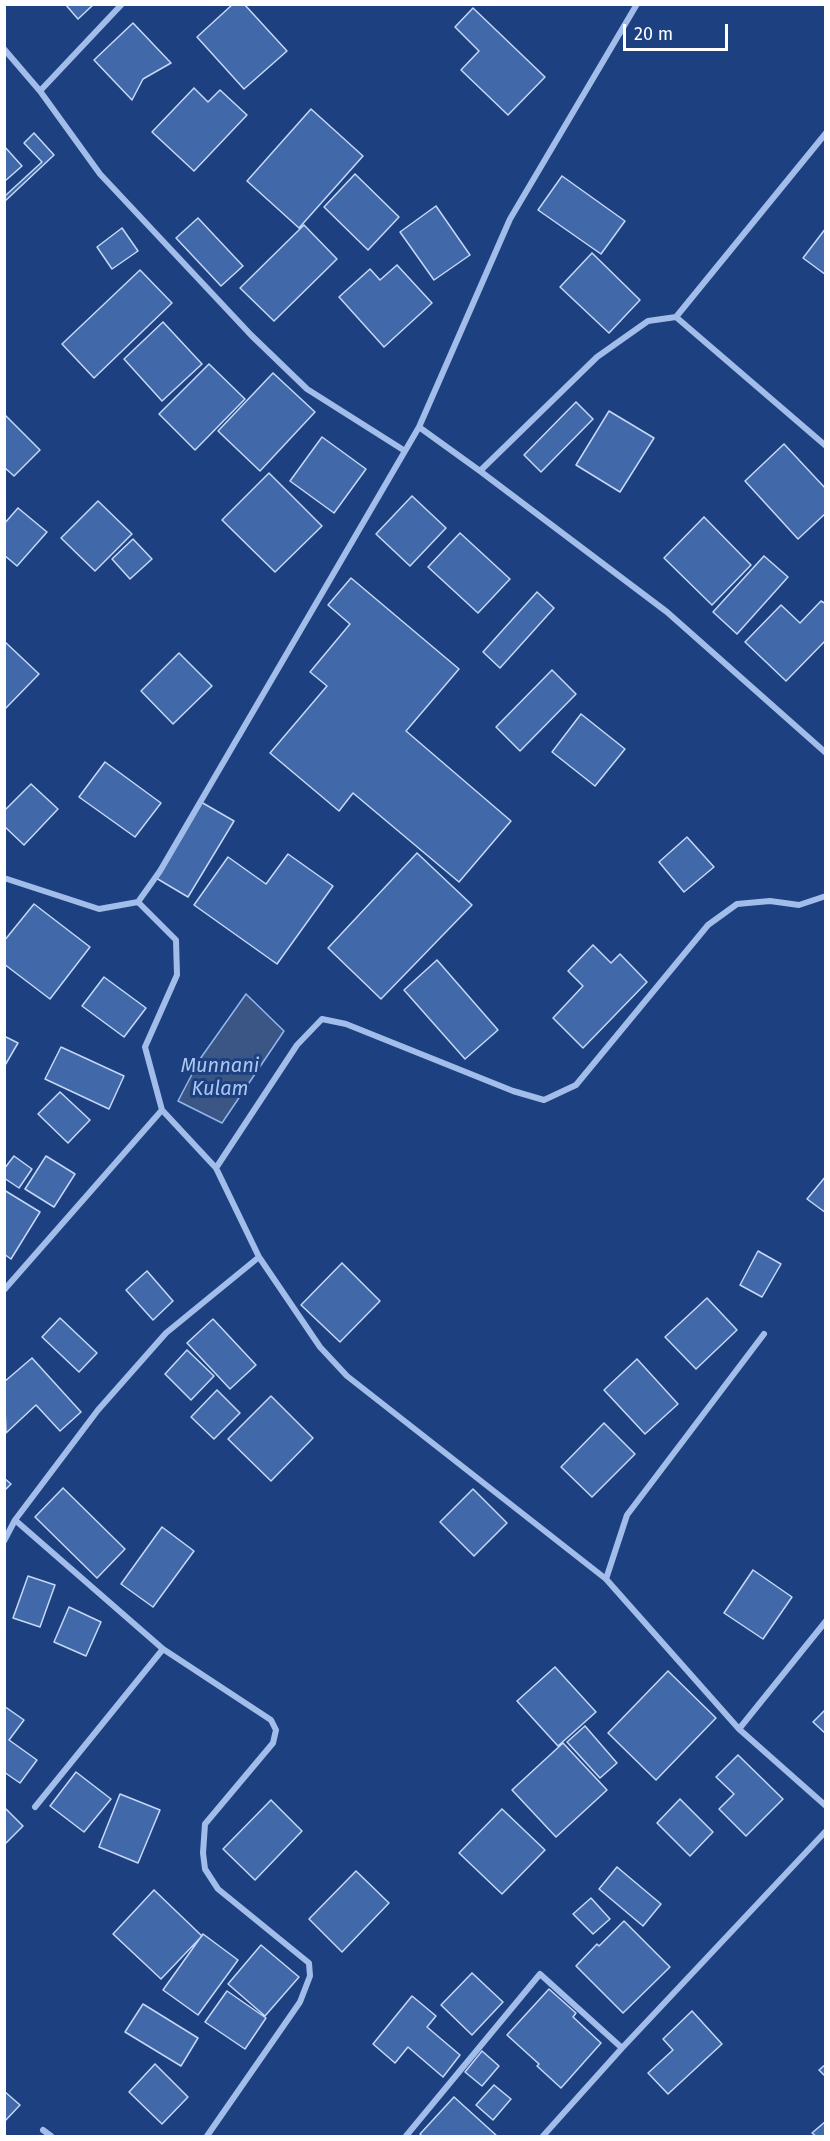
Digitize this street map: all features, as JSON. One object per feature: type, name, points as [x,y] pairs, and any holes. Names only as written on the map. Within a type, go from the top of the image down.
[{"type":"street","points":[[40,92],[122,4]]},
{"type":"street","points":[[4,878],[99,909],[138,902],[159,871],[419,427],[510,219],[637,4]]},
{"type":"street","points":[[4,49],[40,92],[100,174],[250,335],[307,389],[405,451]]},
{"type":"street","points":[[480,471],[597,357],[648,321],[676,317],[825,133]]},
{"type":"street","points":[[676,317],[825,446]]},
{"type":"street","points":[[419,427],[667,612],[825,753]]},
{"type":"street","points":[[216,1168],[297,1045],[322,1019],[346,1024],[513,1091],[544,1100],[576,1085],[708,925],[737,904],[770,901],[800,905],[825,896]]},
{"type":"street","points":[[138,902],[176,940],[177,975],[145,1047],[162,1110],[216,1168],[259,1257],[320,1347],[346,1376],[606,1579],[739,1729],[825,1806]]},
{"type":"street","points":[[4,1290],[162,1110]]},
{"type":"street","points":[[4,1541],[15,1520],[98,1410],[166,1334],[259,1257]]},
{"type":"street","points":[[606,1579],[627,1515],[764,1334]]},
{"type":"street","points":[[15,1520],[163,1649],[271,1720],[276,1730],[273,1743],[206,1824],[202,1853],[205,1869],[218,1889],[309,1963],[310,1976],[300,2002],[207,2136]]},
{"type":"street","points":[[739,1729],[825,1621]]},
{"type":"street","points":[[35,1807],[163,1649]]},
{"type":"street","points":[[543,2136],[825,1831]]},
{"type":"street","points":[[406,2136],[540,1974],[622,2048]]},
{"type":"street","points":[[43,2130],[51,2136]]},
{"type":"water","name":"Munnani Kulam","points":[[246,994],[284,1031],[222,1123],[178,1101],[200,1059]]},
{"type":"building","points":[[65,4],[94,4],[78,19]]},
{"type":"building","points":[[233,4],[244,4],[287,51],[244,89],[197,37]]},
{"type":"building","points":[[473,8],[545,77],[508,115],[461,70],[479,51],[455,27]]},
{"type":"building","points":[[133,23],[171,63],[143,79],[132,100],[94,60]]},
{"type":"building","points":[[194,88],[208,102],[220,90],[247,115],[194,171],[152,132]]},
{"type":"building","points":[[311,109],[363,156],[299,228],[247,181]]},
{"type":"building","points":[[34,133],[54,155],[4,202],[4,193],[6,195],[42,162],[24,143]]},
{"type":"building","points":[[4,146],[22,166],[5,181],[4,180]]},
{"type":"building","points":[[355,174],[399,217],[368,250],[324,207]]},
{"type":"building","points":[[562,176],[625,221],[601,254],[538,210]]},
{"type":"building","points":[[436,206],[470,255],[434,280],[400,232]]},
{"type":"building","points":[[198,218],[243,266],[221,286],[176,238]]},
{"type":"building","points":[[304,225],[337,259],[274,321],[240,288]]},
{"type":"building","points":[[122,228],[138,251],[112,269],[97,247]]},
{"type":"building","points":[[826,228],[826,275],[803,258]]},
{"type":"building","points":[[592,253],[640,300],[609,333],[560,287]]},
{"type":"building","points":[[397,265],[432,303],[384,347],[339,297],[370,269],[380,280]]},
{"type":"building","points":[[140,270],[172,303],[94,378],[62,344]]},
{"type":"building","points":[[163,322],[202,364],[162,401],[124,359]]},
{"type":"building","points":[[209,364],[245,399],[195,450],[159,414]]},
{"type":"building","points":[[273,373],[315,412],[260,471],[218,431]]},
{"type":"building","points":[[576,402],[593,419],[541,472],[524,455]]},
{"type":"building","points":[[609,411],[654,438],[620,492],[576,465]]},
{"type":"building","points":[[4,414],[40,450],[14,476],[4,467]]},
{"type":"building","points":[[322,437],[366,469],[334,513],[290,481]]},
{"type":"building","points":[[784,444],[826,489],[826,513],[798,539],[745,481]]},
{"type":"building","points":[[269,473],[322,526],[275,572],[222,520]]},
{"type":"building","points":[[412,496],[446,528],[410,566],[376,534]]},
{"type":"building","points":[[98,501],[132,534],[95,571],[61,538]]},
{"type":"building","points":[[18,508],[47,532],[17,566],[4,555],[4,524]]},
{"type":"building","points":[[704,517],[751,565],[712,605],[664,558]]},
{"type":"building","points":[[460,533],[510,579],[478,613],[428,567]]},
{"type":"building","points":[[133,539],[152,559],[130,579],[112,559]]},
{"type":"building","points":[[764,556],[788,577],[737,634],[713,612]]},
{"type":"building","points":[[351,578],[459,669],[406,731],[511,821],[459,882],[353,793],[339,811],[270,753],[327,686],[310,672],[350,624],[328,605]]},
{"type":"building","points":[[537,592],[554,608],[500,668],[483,652]]},
{"type":"building","points":[[821,601],[826,604],[826,640],[786,681],[745,642],[781,605],[800,623]]},
{"type":"building","points":[[4,641],[39,674],[4,710]]},
{"type":"building","points":[[179,653],[212,686],[173,724],[141,691]]},
{"type":"building","points":[[552,670],[576,694],[520,751],[496,727]]},
{"type":"building","points":[[581,714],[625,749],[595,786],[552,752]]},
{"type":"building","points":[[105,762],[161,803],[135,837],[79,797]]},
{"type":"building","points":[[31,784],[58,809],[24,845],[4,826],[4,811]]},
{"type":"building","points":[[201,802],[234,821],[188,897],[156,878]]},
{"type":"building","points":[[687,837],[714,867],[684,892],[659,862]]},
{"type":"building","points":[[417,853],[472,905],[381,999],[328,948]]},
{"type":"building","points":[[288,854],[333,886],[277,964],[194,905],[228,857],[266,884]]},
{"type":"building","points":[[34,904],[90,947],[50,999],[4,964],[4,941]]},
{"type":"building","points":[[593,945],[611,963],[620,954],[647,982],[583,1048],[553,1018],[583,986],[568,971]]},
{"type":"building","points":[[437,960],[498,1030],[465,1059],[404,990]]},
{"type":"building","points":[[104,977],[146,1008],[124,1037],[82,1006]]},
{"type":"building","points":[[4,1036],[18,1043],[4,1067]]},
{"type":"building","points":[[61,1047],[124,1076],[109,1109],[45,1079]]},
{"type":"building","points":[[60,1092],[90,1120],[68,1143],[38,1114]]},
{"type":"building","points":[[14,1156],[32,1169],[19,1188],[4,1178],[4,1169]]},
{"type":"building","points":[[46,1156],[75,1174],[54,1207],[25,1189]]},
{"type":"building","points":[[826,1176],[826,1213],[807,1199]]},
{"type":"building","points":[[4,1190],[40,1212],[11,1259],[4,1254]]},
{"type":"building","points":[[758,1251],[781,1264],[762,1297],[740,1285]]},
{"type":"building","points":[[342,1263],[380,1301],[340,1342],[301,1305]]},
{"type":"building","points":[[147,1271],[173,1301],[153,1320],[126,1290]]},
{"type":"building","points":[[707,1298],[737,1330],[696,1369],[665,1337]]},
{"type":"building","points":[[60,1318],[97,1353],[79,1372],[42,1337]]},
{"type":"building","points":[[213,1319],[256,1365],[230,1389],[187,1343]]},
{"type":"building","points":[[187,1350],[214,1376],[191,1400],[165,1374]]},
{"type":"building","points":[[32,1358],[81,1412],[60,1431],[36,1405],[6,1433],[4,1382]]},
{"type":"building","points":[[637,1359],[678,1404],[645,1434],[604,1390]]},
{"type":"building","points":[[217,1390],[240,1413],[214,1439],[191,1417]]},
{"type":"building","points":[[271,1396],[313,1438],[271,1481],[228,1439]]},
{"type":"building","points":[[604,1423],[635,1454],[592,1497],[561,1467]]},
{"type":"building","points":[[4,1478],[11,1484],[4,1491]]},
{"type":"building","points":[[63,1488],[125,1549],[97,1578],[35,1517]]},
{"type":"building","points":[[473,1489],[507,1523],[474,1556],[440,1522]]},
{"type":"building","points":[[162,1527],[194,1551],[153,1607],[121,1584]]},
{"type":"building","points":[[753,1570],[792,1597],[763,1639],[724,1613]]},
{"type":"building","points":[[28,1576],[55,1585],[40,1627],[13,1618]]},
{"type":"building","points":[[69,1607],[101,1622],[86,1656],[54,1642]]},
{"type":"building","points":[[555,1667],[596,1712],[558,1746],[517,1701]]},
{"type":"building","points":[[668,1671],[716,1718],[656,1780],[608,1733]]},
{"type":"building","points":[[4,1706],[24,1720],[9,1740],[37,1760],[20,1783],[4,1772]]},
{"type":"building","points":[[826,1709],[826,1734],[813,1722]]},
{"type":"building","points":[[585,1726],[617,1763],[600,1778],[567,1742]]},
{"type":"building","points":[[563,1743],[607,1790],[556,1837],[512,1790]]},
{"type":"building","points":[[738,1755],[783,1799],[746,1836],[719,1809],[734,1794],[716,1777]]},
{"type":"building","points":[[76,1772],[111,1799],[84,1832],[50,1806]]},
{"type":"building","points":[[120,1794],[160,1810],[138,1863],[99,1847]]},
{"type":"building","points":[[680,1799],[713,1832],[690,1856],[657,1823]]},
{"type":"building","points":[[271,1800],[302,1831],[255,1880],[223,1849]]},
{"type":"building","points":[[6,1809],[23,1826],[4,1845],[4,1811]]},
{"type":"building","points":[[502,1809],[545,1850],[502,1894],[459,1853]]},
{"type":"building","points":[[617,1867],[661,1904],[643,1926],[599,1889]]},
{"type":"building","points":[[356,1871],[389,1903],[342,1952],[309,1919]]},
{"type":"building","points":[[154,1890],[202,1936],[161,1979],[113,1934]]},
{"type":"building","points":[[591,1898],[610,1919],[593,1934],[573,1914]]},
{"type":"building","points":[[624,1921],[670,1967],[623,2013],[576,1966]]},
{"type":"building","points":[[203,1934],[238,1960],[198,2015],[163,1990]]},
{"type":"building","points":[[261,1945],[299,1977],[265,2016],[228,1984]]},
{"type":"building","points":[[472,1973],[503,2002],[472,2035],[441,2005]]},
{"type":"building","points":[[549,1989],[576,2013],[573,2017],[601,2043],[561,2088],[507,2035]]},
{"type":"building","points":[[227,1991],[266,2018],[245,2049],[205,2022]]},
{"type":"building","points":[[412,1996],[436,2016],[427,2027],[460,2055],[443,2077],[408,2047],[395,2063],[373,2044]]},
{"type":"building","points":[[143,2004],[198,2038],[181,2066],[125,2032]]},
{"type":"building","points":[[692,2011],[722,2044],[668,2094],[648,2073],[673,2050],[663,2039]]},
{"type":"building","points":[[482,2051],[499,2066],[482,2086],[465,2072]]},
{"type":"building","points":[[155,2064],[188,2097],[162,2124],[129,2092]]},
{"type":"building","points":[[826,2064],[826,2077],[819,2070]]},
{"type":"building","points":[[494,2085],[511,2099],[493,2120],[476,2105]]},
{"type":"building","points":[[4,2091],[20,2105],[4,2122]]},
{"type":"building","points":[[454,2097],[497,2136],[422,2136],[420,2134]]},
{"type":"building","points":[[826,2121],[826,2136],[816,2136],[812,2133]]}]
